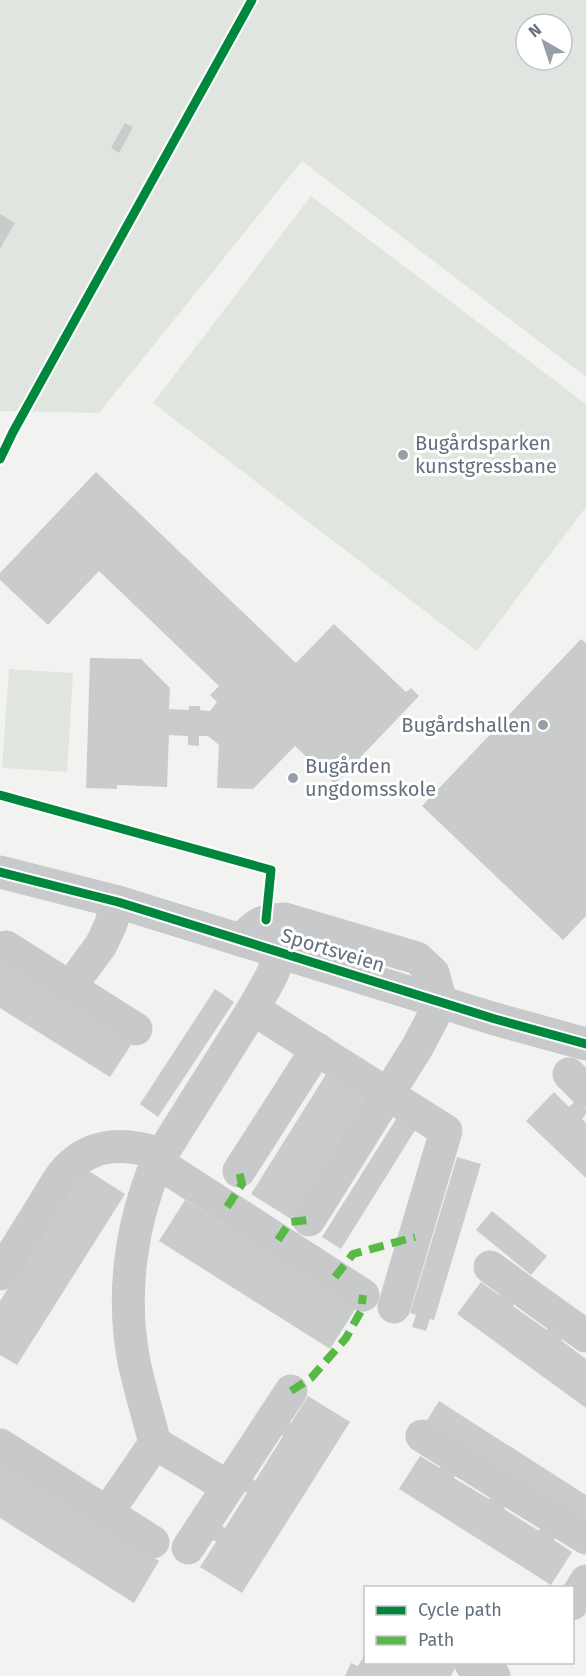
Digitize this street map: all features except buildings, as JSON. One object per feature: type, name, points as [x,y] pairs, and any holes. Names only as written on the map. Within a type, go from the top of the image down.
[{"type":"street","name":"Sportsveien","points":[[0,872],[118,902],[495,1019],[586,1044]]},
{"type":"street","points":[[70,987],[101,945],[118,902]]},
{"type":"street","points":[[241,940],[252,928],[266,920],[285,919],[417,958],[433,973],[441,1002],[418,1046],[309,1220]]},
{"type":"street","points":[[6,947],[136,1029]]},
{"type":"street","points":[[228,1487],[155,1443],[134,1362],[129,1277],[140,1208],[159,1158],[253,1009],[281,953]]},
{"type":"street","points":[[253,1009],[446,1131],[394,1307]]},
{"type":"street","points":[[239,1171],[317,1049]]},
{"type":"street","points":[[0,1274],[66,1170],[83,1155],[101,1148],[125,1146],[146,1149],[363,1295]]},
{"type":"street","points":[[490,1267],[586,1336]]},
{"type":"street","points":[[188,1548],[291,1391]]},
{"type":"street","points":[[422,1436],[586,1538]]},
{"type":"street","points":[[107,1513],[155,1443]]},
{"type":"street","points":[[0,1445],[153,1542]]},
{"type":"street","points":[[574,1602],[586,1581]]},
{"type":"shaded area","points":[[0,0],[586,0],[586,377],[302,161],[99,413],[0,411]]},
{"type":"shaded area","name":"Bugårdsparken kunstgressbane","points":[[311,196],[586,404],[586,507],[477,651],[153,403]]},
{"type":"shaded area","points":[[9,669],[73,673],[67,772],[2,768]]},
{"type":"marked path","points":[[227,1207],[242,1184],[239,1171]]},
{"type":"marked path","points":[[278,1240],[290,1222],[309,1220]]},
{"type":"marked path","points":[[335,1277],[353,1254],[415,1237]]},
{"type":"marked path","points":[[291,1391],[311,1378],[346,1338],[361,1311],[363,1295]]},
{"type":"cycle path","points":[[0,459],[252,0]]},
{"type":"cycle path","points":[[0,795],[271,870],[266,920]]},
{"type":"cycle path","points":[[0,872],[118,902],[495,1019],[586,1044]]},
{"type":"place","name":"Bugårdsparken kunstgressbane","points":[[403,455]]},
{"type":"place","name":"Bugårdshallen","points":[[543,725]]},
{"type":"place","name":"Bugården ungdomsskole","points":[[293,778]]}]
